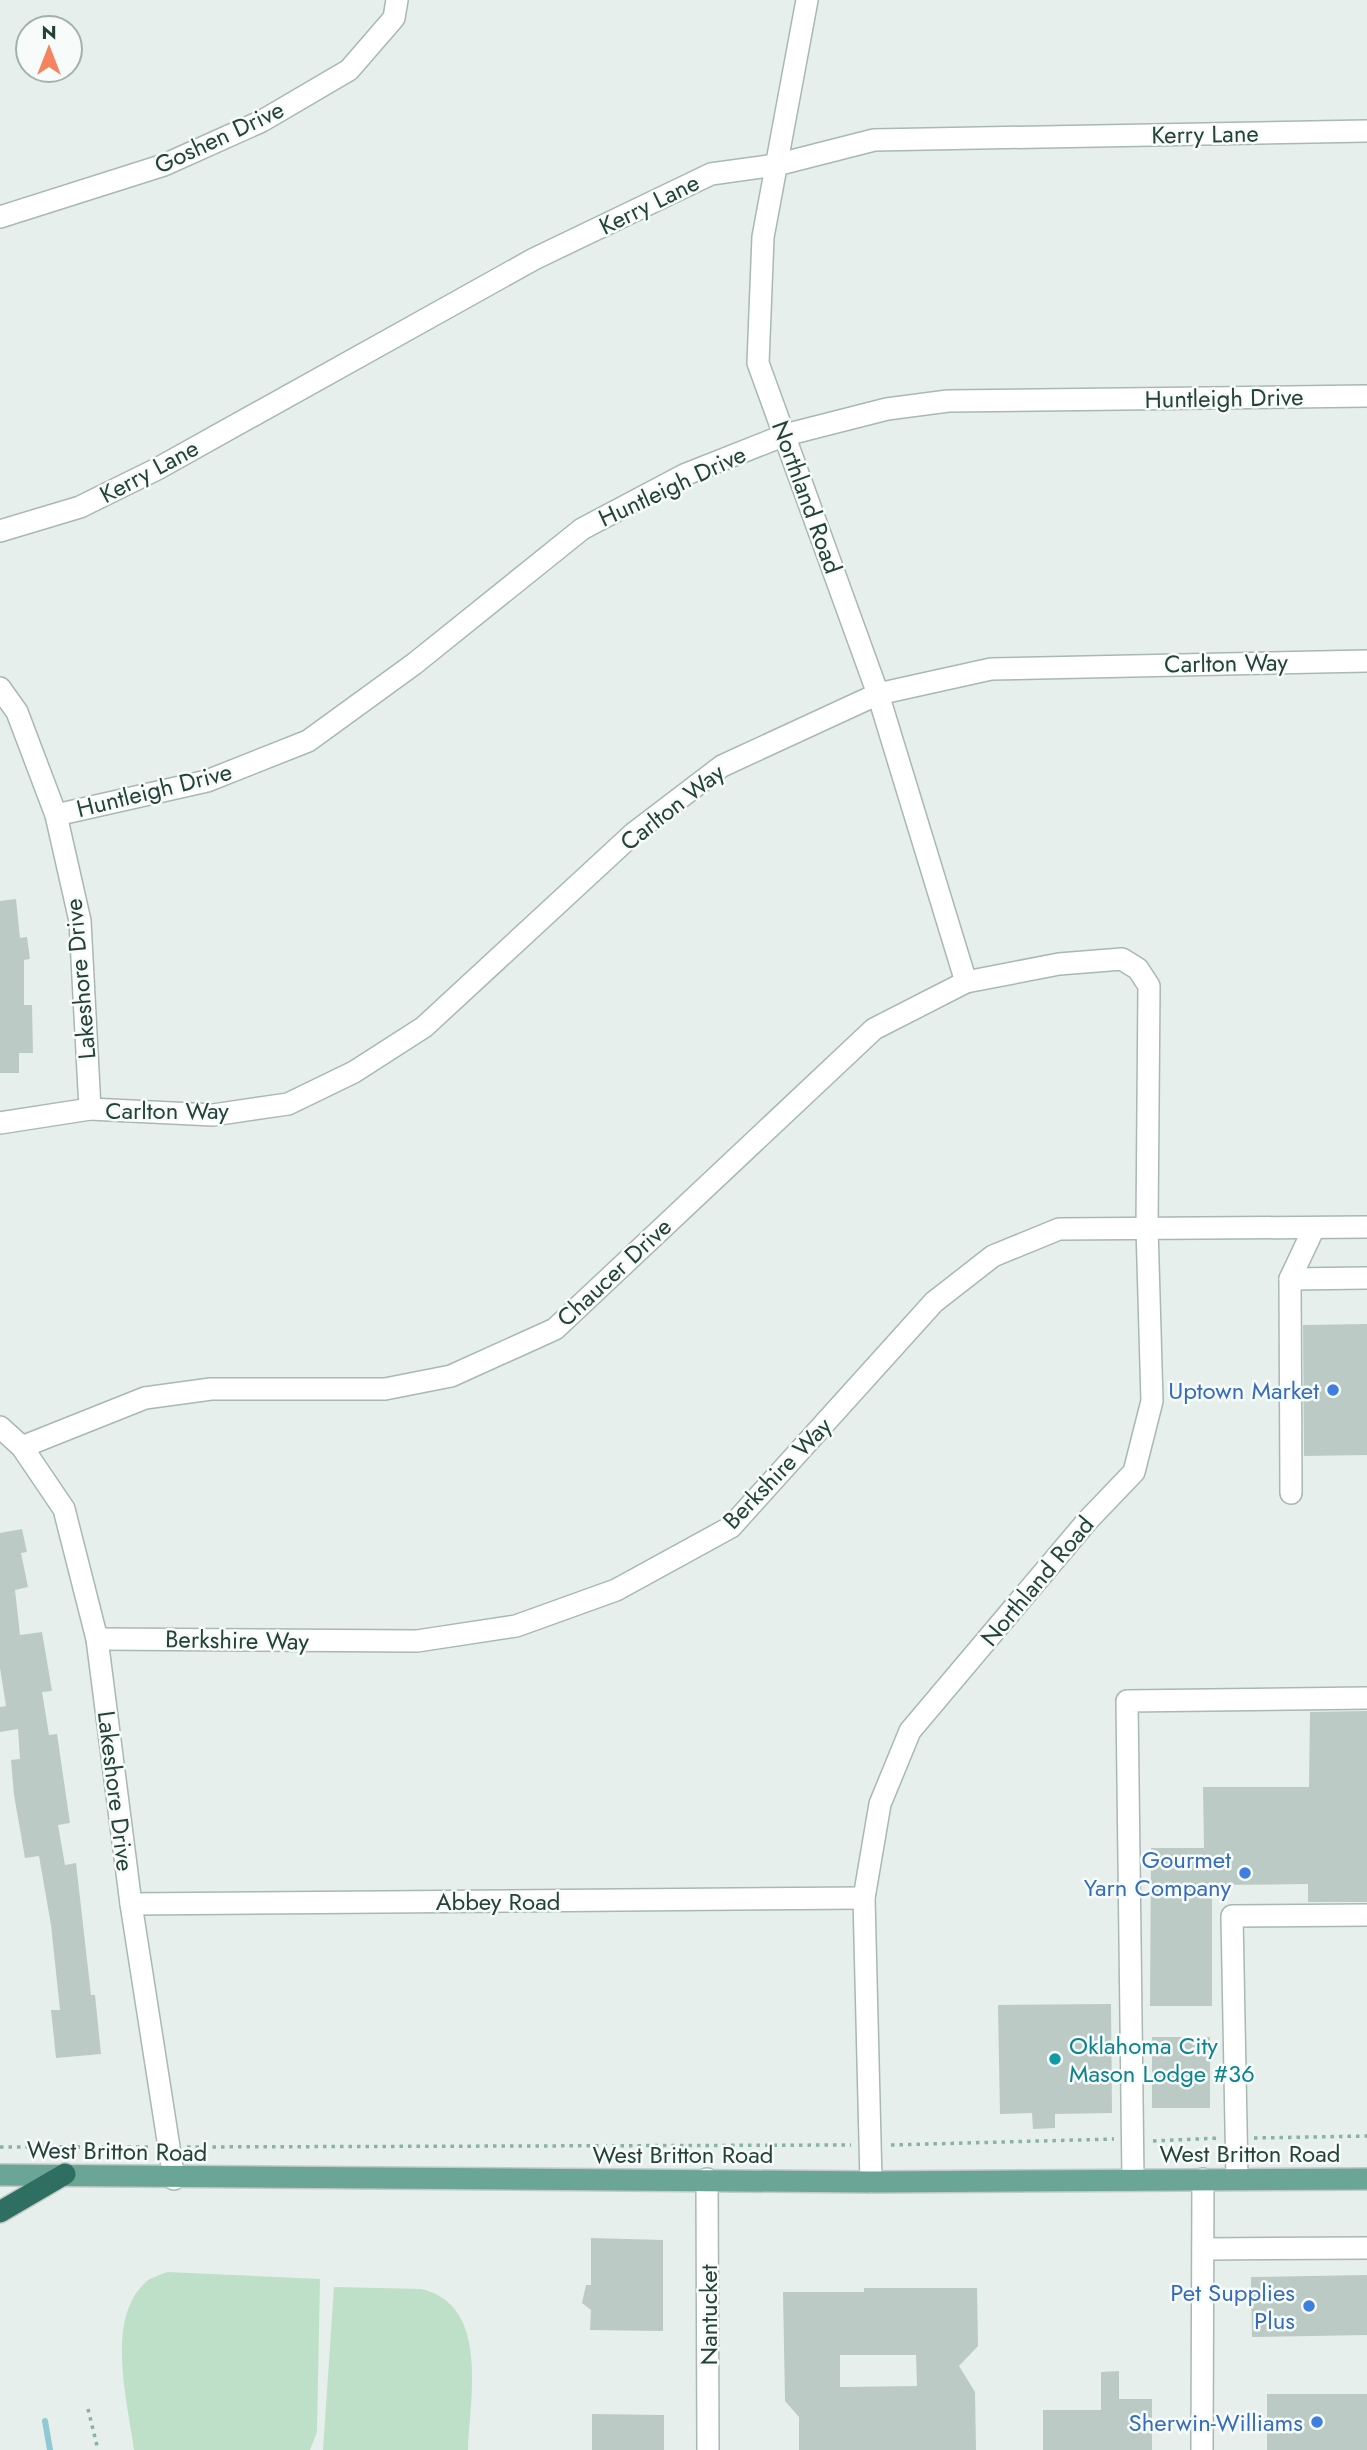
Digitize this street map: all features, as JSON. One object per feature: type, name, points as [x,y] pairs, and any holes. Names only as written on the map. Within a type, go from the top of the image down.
[{"type":"highway","points":[[0,2212],[65,2174]]},
{"type":"main road","name":"West Britton Road","points":[[0,2175],[65,2174],[174,2179],[707,2179],[871,2182],[1367,2179]]},
{"type":"street","name":"Goshen Drive","points":[[0,217],[164,165],[262,121],[349,70],[394,18],[397,0]]},
{"type":"street","name":"Northland Road","points":[[807,0],[763,237],[758,363],[878,694],[966,982]]},
{"type":"street","name":"Kerry Lane","points":[[0,531],[80,507],[157,469],[534,259],[711,174],[776,165],[874,140],[1367,131]]},
{"type":"street","name":"Huntleigh Drive","points":[[56,815],[206,782],[308,741],[414,664],[582,529],[684,475],[785,435],[887,409],[948,401],[1367,396]]},
{"type":"street","name":"Carlton Way","points":[[90,1110],[226,1113],[288,1104],[354,1072],[424,1027],[634,833],[722,766],[878,694],[991,669],[1367,661]]},
{"type":"street","name":"Lakeshore Drive","points":[[0,688],[17,712],[56,815],[80,921],[90,1110]]},
{"type":"street","name":"Chaucer Drive","points":[[22,1447],[145,1398],[211,1389],[385,1389],[451,1376],[555,1329],[874,1029],[966,982],[1072,963],[1122,960],[1138,968]]},
{"type":"street","name":"Northland Road","points":[[871,2182],[864,1898],[880,1804],[910,1731],[1088,1520],[1134,1472],[1152,1401],[1147,1227],[1149,986],[1138,968]]},
{"type":"street","points":[[0,1124],[90,1110]]},
{"type":"street","name":"Berkshire Way","points":[[97,1639],[417,1642],[516,1626],[616,1590],[731,1527],[934,1302],[993,1256],[1059,1229],[1367,1227]]},
{"type":"street","points":[[1292,1493],[1290,1279],[1314,1228]]},
{"type":"street","points":[[1290,1279],[1367,1278]]},
{"type":"street","name":"Lakeshore Drive","points":[[0,1427],[22,1447],[64,1509],[97,1639],[131,1904],[174,2179]]},
{"type":"street","points":[[1133,2179],[1127,1701],[1367,1698]]},
{"type":"street","name":"Abbey Road","points":[[131,1904],[864,1898]]},
{"type":"street","points":[[1237,2179],[1232,1916],[1367,1915]]},
{"type":"street","name":"Nantucket","points":[[707,2179],[708,2450]]},
{"type":"street","points":[[1202,2450],[1203,2179]]},
{"type":"street","points":[[1203,2249],[1367,2248]]},
{"type":"path","name":"West Britton Road","points":[[186,2147],[840,2145]]},
{"type":"path","points":[[0,2147],[138,2147]]},
{"type":"path","points":[[88,2409],[97,2450]]},
{"type":"green space","points":[[167,2272],[320,2279],[317,2432],[310,2450],[134,2450],[122,2361],[126,2316],[134,2297],[147,2281]]},
{"type":"green space","points":[[334,2287],[421,2289],[443,2298],[458,2313],[467,2333],[471,2356],[468,2450],[323,2450]]},
{"type":"building","points":[[16,899],[20,938],[27,937],[30,959],[24,960],[24,1005],[32,1005],[33,1053],[19,1053],[19,1073],[0,1073],[0,901]]},
{"type":"building","name":"Uptown Market","points":[[1367,1324],[1367,1455],[1304,1456],[1303,1325]]},
{"type":"building","points":[[22,1529],[27,1552],[21,1553],[28,1587],[15,1590],[20,1635],[42,1632],[52,1691],[42,1692],[49,1735],[57,1734],[70,1823],[58,1825],[65,1865],[76,1863],[91,1995],[95,1995],[101,2054],[56,2058],[51,2010],[60,2010],[51,1925],[39,1856],[25,1858],[14,1795],[11,1760],[20,1759],[18,1729],[0,1732],[0,1707],[6,1706],[0,1668],[0,1533]]},
{"type":"building","points":[[1367,1711],[1367,1902],[1308,1902],[1308,1884],[1212,1885],[1212,2006],[1150,2006],[1151,1848],[1204,1848],[1203,1787],[1309,1787],[1310,1712]]},
{"type":"building","name":"Oklahoma City Mason Lodge #36","points":[[1111,2004],[1112,2113],[1055,2114],[1055,2128],[1033,2129],[1032,2113],[1000,2114],[998,2005]]},
{"type":"building","points":[[1152,2037],[1210,2037],[1210,2108],[1152,2108]]},
{"type":"building","points":[[591,2238],[663,2240],[663,2331],[590,2330],[591,2310],[582,2303],[586,2285],[591,2285]]},
{"type":"building","name":"Pet Supplies Plus","points":[[1367,2275],[1367,2335],[1252,2337],[1251,2277]]},
{"type":"building","points":[[864,2288],[977,2288],[978,2346],[959,2366],[975,2392],[976,2450],[799,2450],[799,2417],[785,2401],[783,2292],[864,2292]],"holes":[[[840,2355],[916,2355],[917,2386],[840,2387]]]},
{"type":"building","points":[[1119,2371],[1119,2399],[1152,2399],[1152,2450],[1043,2450],[1043,2410],[1101,2410],[1101,2372]]},
{"type":"building","name":"Sherwin-Williams","points":[[1267,2394],[1367,2394],[1367,2450],[1267,2450]]},
{"type":"building","points":[[592,2414],[664,2415],[664,2450],[592,2450]]},
{"type":"waterway","points":[[45,2421],[50,2450]]},
{"type":"place","name":"Uptown Market","points":[[1333,1390]]},
{"type":"place","name":"Gourmet Yarn Company","points":[[1245,1873]]},
{"type":"place","name":"Oklahoma City Mason Lodge #36","points":[[1055,2059]]},
{"type":"place","name":"Pet Supplies Plus","points":[[1309,2306]]},
{"type":"place","name":"Sherwin-Williams","points":[[1317,2422]]}]
